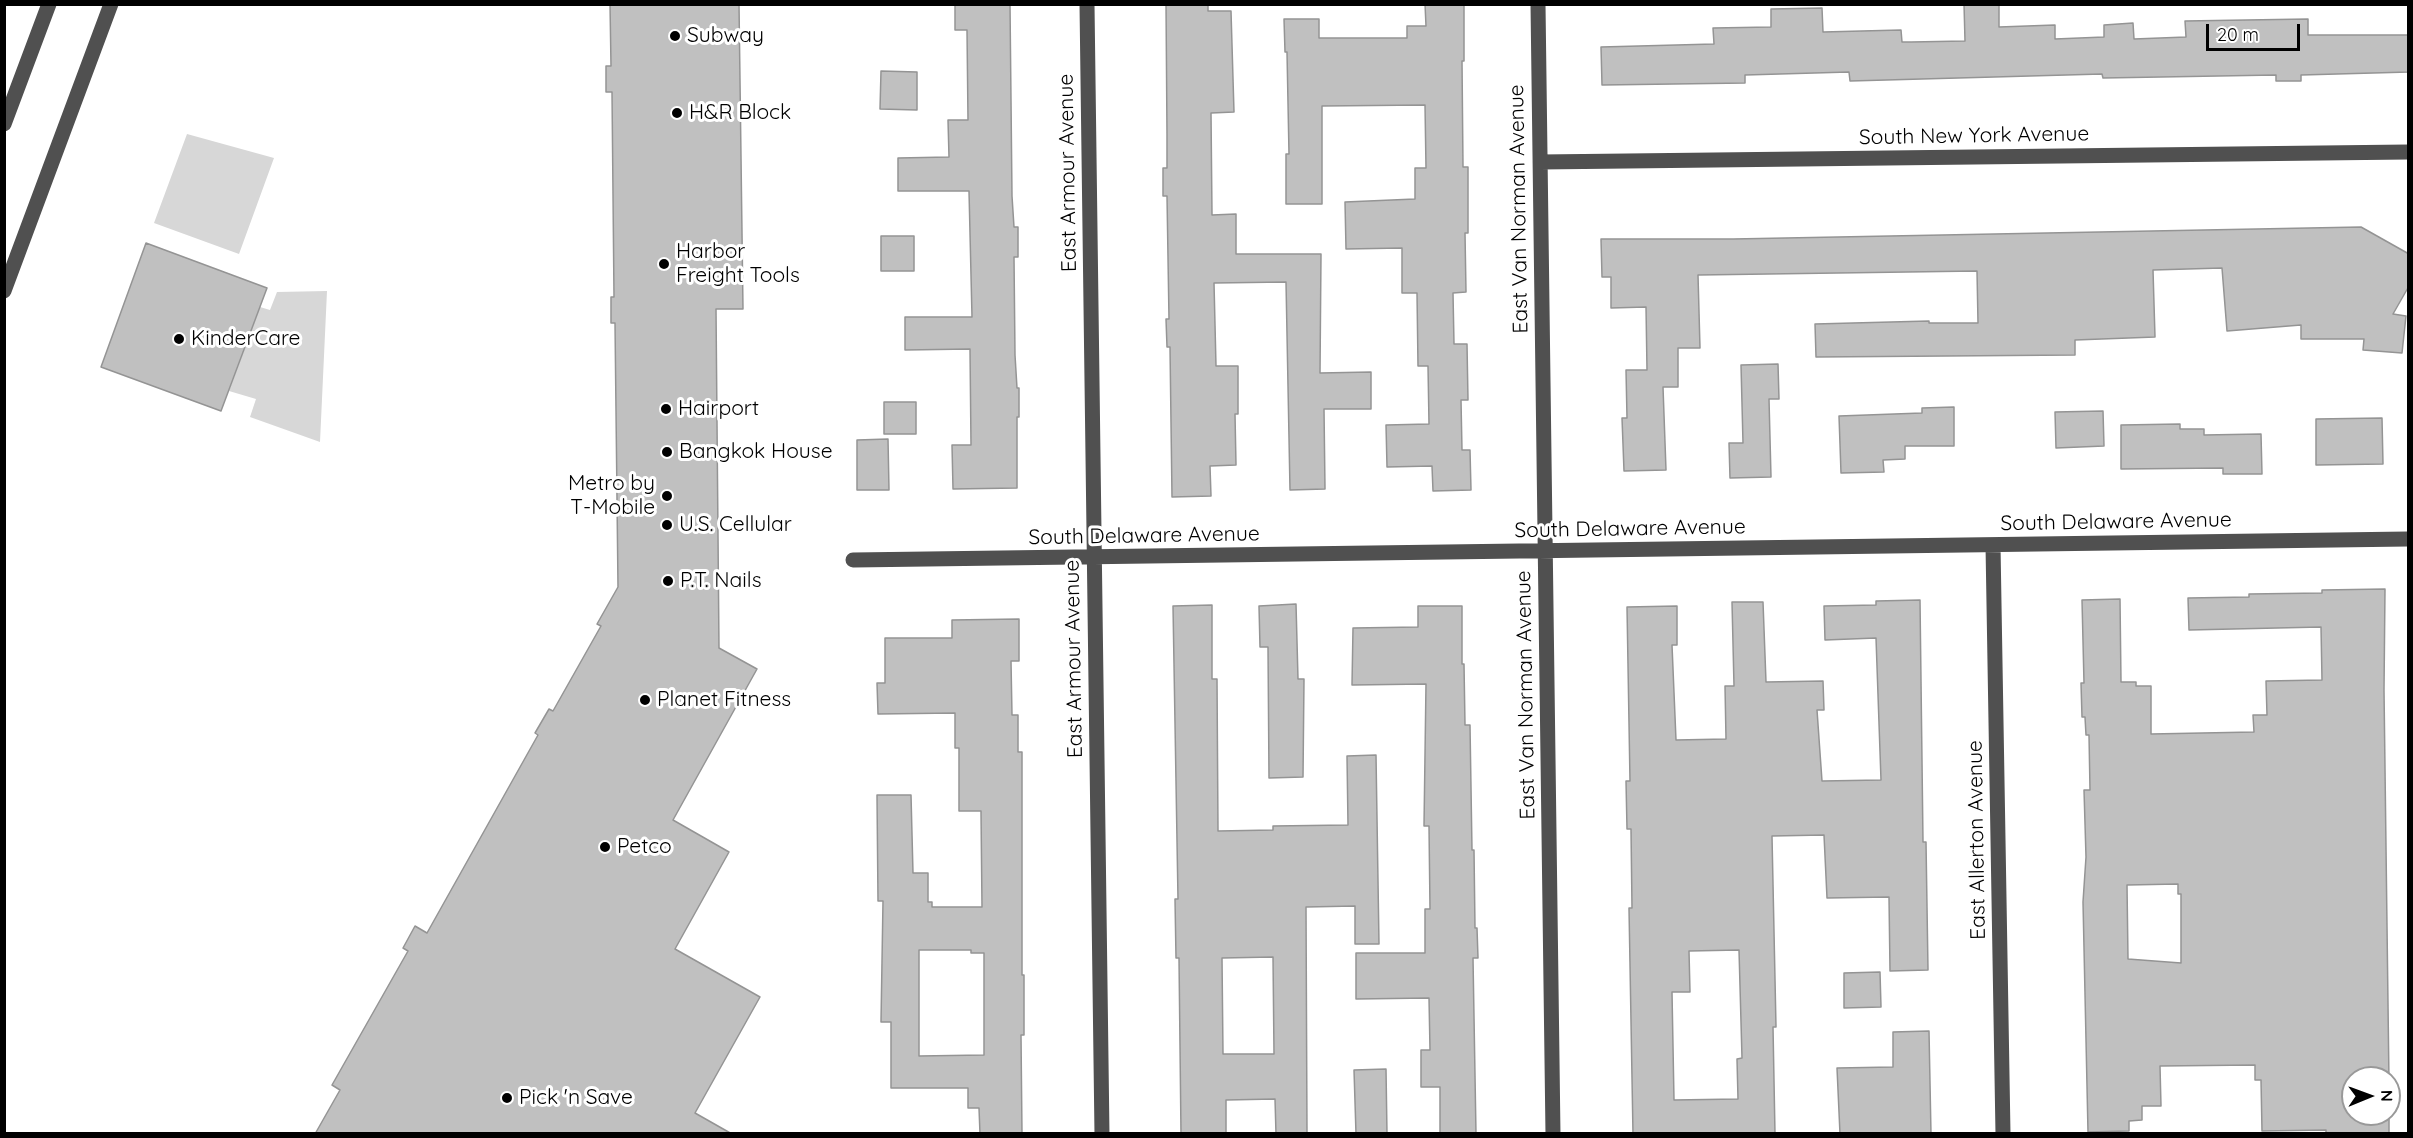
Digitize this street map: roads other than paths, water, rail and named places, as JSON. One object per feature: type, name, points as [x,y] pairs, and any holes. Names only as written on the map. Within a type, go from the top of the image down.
[{"type":"street","points":[[4,124],[50,4]]},
{"type":"street","points":[[4,291],[111,4]]},
{"type":"street","name":"East Armour Avenue","points":[[1087,4],[1102,1134]]},
{"type":"street","name":"East Van Norman Avenue","points":[[1538,4],[1553,1134]]},
{"type":"street","name":"South New York Avenue","points":[[1540,162],[2409,153]]},
{"type":"street","name":"South Delaware Avenue","points":[[853,560],[2409,539]]},
{"type":"street","name":"East Allerton Avenue","points":[[1993,545],[2003,1134]]},
{"type":"place","name":"Subway","points":[[675,36]]},
{"type":"place","name":"H&R Block","points":[[677,113]]},
{"type":"place","name":"Harbor Freight Tools","points":[[664,264]]},
{"type":"place","name":"KinderCare","points":[[179,339]]},
{"type":"place","name":"Hairport","points":[[666,409]]},
{"type":"place","name":"Bangkok House","points":[[667,452]]},
{"type":"place","name":"Metro by T-Mobile","points":[[667,496]]},
{"type":"place","name":"U.S. Cellular","points":[[667,525]]},
{"type":"place","name":"P.T. Nails","points":[[668,581]]},
{"type":"place","name":"Planet Fitness","points":[[645,700]]},
{"type":"place","name":"Petco","points":[[605,847]]},
{"type":"place","name":"Pick 'n Save","points":[[507,1098]]}]
